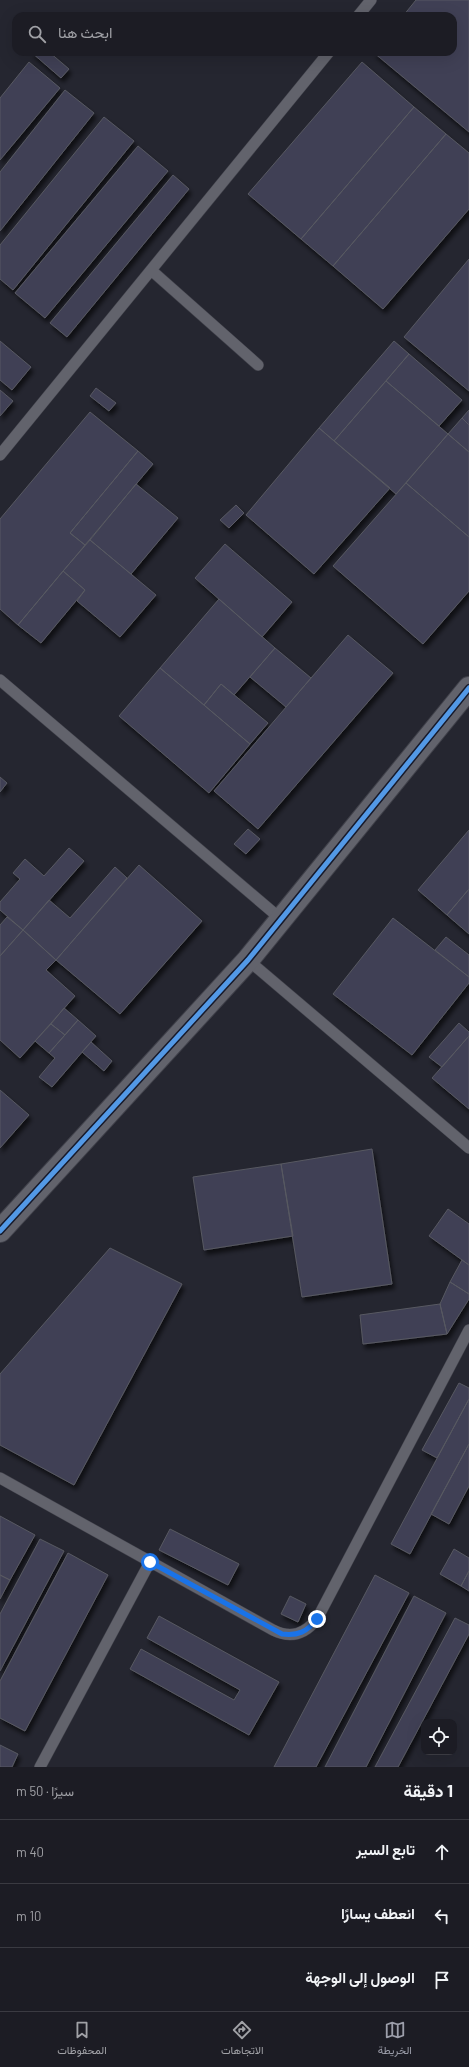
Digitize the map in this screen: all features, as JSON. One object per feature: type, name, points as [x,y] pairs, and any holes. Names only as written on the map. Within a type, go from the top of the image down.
[{"type":"street","points":[[0,1231],[248,960],[469,688]]},
{"type":"lane","points":[[361,12],[371,0]]},
{"type":"lane","points":[[0,455],[326,56]]},
{"type":"lane","points":[[151,270],[258,365]]},
{"type":"lane","points":[[0,680],[282,920]]},
{"type":"lane","points":[[248,960],[469,1148]]},
{"type":"lane","points":[[0,1478],[282,1634],[292,1635],[302,1633],[311,1627],[317,1619],[469,1330]]},
{"type":"lane","points":[[40,1767],[150,1562]]},
{"type":"building","points":[[416,0],[469,0],[469,132],[378,56],[457,56],[457,12],[406,12]]},
{"type":"building","points":[[36,56],[54,56],[69,69],[61,78]]},
{"type":"building","points":[[29,62],[60,88],[0,160],[0,98]]},
{"type":"building","points":[[362,62],[414,107],[301,239],[248,194]]},
{"type":"building","points":[[65,90],[94,113],[0,231],[0,172]]},
{"type":"building","points":[[414,107],[446,134],[333,266],[301,239]]},
{"type":"building","points":[[104,117],[134,141],[13,290],[0,279],[0,245]]},
{"type":"building","points":[[446,134],[469,153],[469,209],[383,309],[333,266]]},
{"type":"building","points":[[138,146],[168,171],[45,318],[15,293]]},
{"type":"building","points":[[173,175],[189,189],[67,337],[50,323]]},
{"type":"building","points":[[469,259],[469,391],[404,337]]},
{"type":"building","points":[[0,341],[31,367],[12,390],[0,380]]},
{"type":"building","points":[[394,341],[409,354],[334,441],[319,428]]},
{"type":"building","points":[[409,354],[462,400],[439,426],[386,381]]},
{"type":"building","points":[[386,381],[448,434],[396,494],[334,441]]},
{"type":"building","points":[[96,388],[116,403],[109,411],[90,396]]},
{"type":"building","points":[[0,390],[13,401],[0,416]]},
{"type":"building","points":[[469,410],[469,425],[462,418]]},
{"type":"building","points":[[90,412],[138,451],[70,533],[85,545],[18,625],[0,609],[0,519]]},
{"type":"building","points":[[462,418],[469,425],[469,452],[448,434]]},
{"type":"building","points":[[319,428],[390,488],[314,574],[246,515]]},
{"type":"building","points":[[448,434],[469,452],[469,537],[406,483]]},
{"type":"building","points":[[138,451],[153,464],[85,545],[70,533]]},
{"type":"building","points":[[406,483],[469,537],[469,591],[423,644],[333,566]]},
{"type":"building","points":[[136,484],[178,518],[131,574],[90,540]]},
{"type":"building","points":[[236,505],[244,513],[229,528],[220,520]]},
{"type":"building","points":[[90,540],[156,595],[120,637],[77,601],[85,590],[63,571]]},
{"type":"building","points":[[225,544],[292,602],[262,637],[195,578]]},
{"type":"building","points":[[63,571],[85,590],[41,643],[18,625]]},
{"type":"building","points":[[219,599],[275,648],[234,695],[221,684],[204,705],[160,668]]},
{"type":"building","points":[[348,635],[393,673],[258,829],[214,791]]},
{"type":"building","points":[[275,648],[311,678],[286,707],[250,677]]},
{"type":"building","points":[[160,668],[250,744],[209,793],[119,716]]},
{"type":"building","points":[[221,684],[268,723],[250,744],[204,705]]},
{"type":"building","points":[[0,777],[7,783],[0,792]]},
{"type":"building","points":[[248,829],[260,839],[246,854],[234,844]]},
{"type":"building","points":[[469,830],[469,889],[447,915],[418,890]]},
{"type":"building","points":[[69,848],[84,861],[23,930],[0,910],[0,902],[20,879],[13,873],[25,859],[44,876]]},
{"type":"building","points":[[139,865],[202,921],[120,1014],[56,960]]},
{"type":"building","points":[[115,867],[127,878],[56,960],[23,930],[49,900],[70,918]]},
{"type":"building","points":[[469,889],[469,934],[447,915]]},
{"type":"building","points":[[7,917],[23,930],[0,956],[0,925]]},
{"type":"building","points":[[393,918],[469,977],[469,983],[412,1055],[333,994]]},
{"type":"building","points":[[23,930],[56,960],[46,970],[75,996],[20,1058],[0,1040],[0,956]]},
{"type":"building","points":[[446,937],[469,955],[469,977],[435,950]]},
{"type":"building","points":[[64,1008],[78,1020],[65,1035],[51,1024]]},
{"type":"building","points":[[78,1020],[96,1036],[52,1087],[39,1077],[55,1058],[49,1053]]},
{"type":"building","points":[[459,1023],[469,1032],[469,1036],[442,1067],[429,1057]]},
{"type":"building","points":[[51,1024],[65,1035],[49,1053],[35,1041]]},
{"type":"building","points":[[469,1036],[469,1109],[432,1078]]},
{"type":"building","points":[[91,1042],[112,1061],[104,1071],[82,1052]]},
{"type":"building","points":[[0,1090],[29,1115],[0,1148]]},
{"type":"building","points":[[372,1149],[392,1284],[302,1297],[281,1164]]},
{"type":"building","points":[[281,1164],[293,1236],[204,1250],[193,1177]]},
{"type":"building","points":[[448,1209],[469,1224],[469,1265],[429,1236]]},
{"type":"building","points":[[110,1248],[182,1284],[74,1485],[0,1445],[0,1374]]},
{"type":"building","points":[[462,1260],[469,1265],[469,1294],[450,1282]]},
{"type":"building","points":[[450,1282],[469,1294],[469,1299],[447,1334],[440,1304]]},
{"type":"building","points":[[440,1304],[447,1334],[363,1344],[360,1315]]},
{"type":"building","points":[[459,1383],[469,1388],[469,1399],[437,1458],[422,1450]]},
{"type":"building","points":[[469,1399],[469,1444],[410,1554],[391,1544]]},
{"type":"building","points":[[469,1444],[469,1486],[449,1524],[431,1514]]},
{"type":"building","points":[[0,1516],[35,1535],[10,1580],[0,1575]]},
{"type":"building","points":[[170,1529],[239,1564],[228,1585],[159,1550]]},
{"type":"building","points":[[40,1539],[64,1551],[0,1671],[0,1614]]},
{"type":"building","points":[[454,1549],[469,1558],[469,1571],[461,1586],[440,1574]]},
{"type":"building","points":[[68,1553],[108,1575],[25,1731],[0,1718],[0,1681]]},
{"type":"building","points":[[469,1571],[469,1591],[461,1586]]},
{"type":"building","points":[[0,1575],[10,1580],[0,1599]]},
{"type":"building","points":[[375,1575],[409,1593],[316,1767],[274,1767]]},
{"type":"building","points":[[290,1596],[306,1604],[298,1622],[281,1614]]},
{"type":"building","points":[[414,1596],[446,1613],[366,1767],[325,1767]]},
{"type":"building","points":[[159,1616],[279,1682],[249,1735],[130,1669],[141,1649],[234,1700],[240,1690],[147,1638]]},
{"type":"building","points":[[455,1618],[469,1625],[469,1634],[424,1719],[421,1719],[421,1724],[398,1767],[375,1767]]},
{"type":"building","points":[[0,1745],[18,1754],[12,1767],[0,1767]]},
{"type":"cycle path","points":[[0,1231],[248,960],[469,688]]},
{"type":"route","points":[[150,1562],[282,1634],[292,1635],[302,1633],[311,1627],[317,1619]]}]
